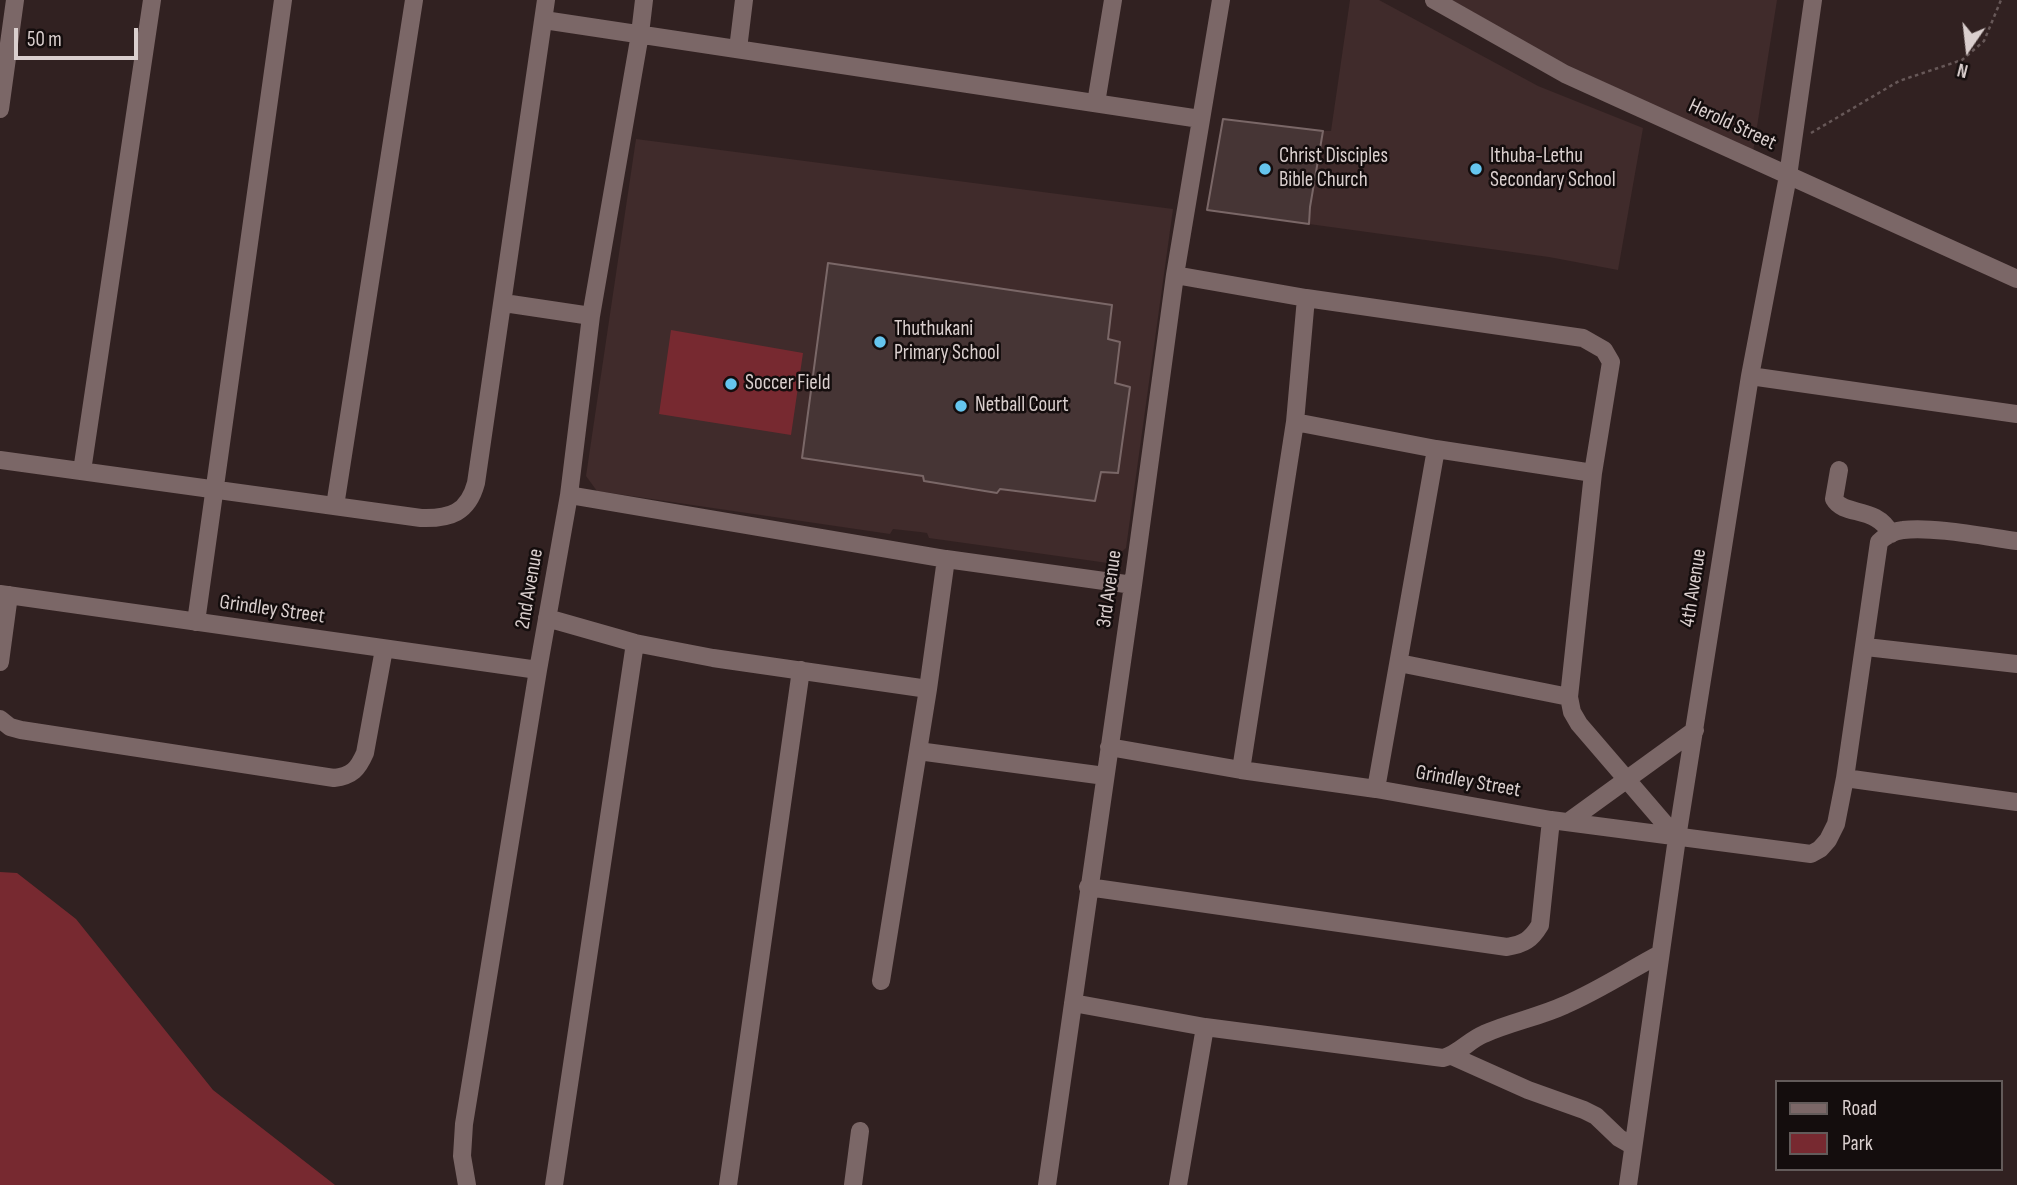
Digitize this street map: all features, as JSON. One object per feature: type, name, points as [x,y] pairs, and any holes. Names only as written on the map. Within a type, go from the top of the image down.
[{"type":"street","points":[[0,108],[15,0]]},
{"type":"street","points":[[82,471],[152,0]]},
{"type":"street","points":[[196,622],[283,0]]},
{"type":"street","points":[[335,506],[414,0]]},
{"type":"street","points":[[0,460],[421,518],[442,519],[458,511],[467,503],[476,483],[546,0]]},
{"type":"street","name":"2nd Avenue","points":[[467,1185],[463,1156],[464,1124],[569,495],[591,316],[644,0]]},
{"type":"street","points":[[738,49],[744,0]]},
{"type":"street","points":[[1096,103],[1113,0]]},
{"type":"street","name":"3rd Avenue","points":[[1046,1185],[1175,275],[1221,0]]},
{"type":"street","name":"Herold Street","points":[[1434,0],[1565,74],[2017,279]]},
{"type":"street","name":"4th Avenue","points":[[1628,1185],[1677,838],[1751,376],[1788,176],[1813,0]]},
{"type":"street","points":[[544,20],[1200,118]]},
{"type":"street","points":[[1175,275],[1306,298],[1583,338],[1604,350],[1611,362],[1593,473],[1569,697],[1572,712],[1579,724],[1677,838]]},
{"type":"street","points":[[1241,770],[1295,422],[1306,298]]},
{"type":"street","points":[[504,303],[591,316]]},
{"type":"street","points":[[1751,376],[2017,414]]},
{"type":"street","points":[[1295,422],[1436,449],[1593,473]]},
{"type":"street","points":[[1376,789],[1436,449]]},
{"type":"street","points":[[1839,470],[1834,499],[1836,503],[1844,508],[1867,512],[1887,527],[1891,534]]},
{"type":"street","points":[[569,495],[946,559],[1133,585]]},
{"type":"street","points":[[2017,541],[1923,530],[1903,530],[1882,539],[1878,546],[1866,648],[1845,778],[2017,803]]},
{"type":"street","points":[[881,981],[946,559]]},
{"type":"street","points":[[0,662],[5,594]]},
{"type":"street","name":"Grindley Street","points":[[5,594],[538,670]]},
{"type":"street","points":[[547,618],[635,643],[713,658],[928,689]]},
{"type":"street","points":[[554,1185],[635,643]]},
{"type":"street","points":[[1866,648],[2017,664]]},
{"type":"street","points":[[0,719],[10,727],[21,730],[334,778],[348,777],[359,768],[365,753],[384,649]]},
{"type":"street","points":[[1399,663],[1569,697]]},
{"type":"street","points":[[728,1185],[801,670]]},
{"type":"street","points":[[1088,887],[1507,947],[1524,944],[1540,925],[1560,821],[1695,730]]},
{"type":"street","name":"Grindley Street","points":[[1109,747],[1560,821],[1811,854],[1828,840],[1836,824],[1845,778]]},
{"type":"street","points":[[918,751],[1105,776]]},
{"type":"street","points":[[1452,1056],[1479,1036],[1565,1006],[1660,954]]},
{"type":"street","points":[[1073,1003],[1205,1027],[1433,1057],[1452,1056],[1528,1090],[1584,1110],[1596,1116],[1619,1138],[1633,1146]]},
{"type":"street","points":[[1178,1185],[1205,1027]]},
{"type":"street","points":[[853,1185],[860,1131]]},
{"type":"path","points":[[1792,144],[1899,81],[1962,60],[1984,41],[2000,0]]},
{"type":"shaded area","name":"Ithuba-Lethu Secondary School","points":[[1350,0],[1379,0],[1538,86],[1643,128],[1618,270],[1549,257],[1309,224],[1323,131],[1331,131]]},
{"type":"shaded area","points":[[1452,0],[1777,0],[1753,152],[1544,54]]},
{"type":"shaded area","name":"Thuthukani Primary School","points":[[636,139],[1173,209],[1126,548],[1108,563],[929,538],[927,533],[920,532],[893,529],[890,534],[597,491],[586,476]]},
{"type":"green space","name":"Soccer Field","points":[[671,330],[803,353],[791,435],[659,414]]},
{"type":"green space","points":[[0,872],[17,873],[76,919],[213,1090],[335,1185],[0,1185]]},
{"type":"building","name":"Christ Disciples Bible Church","points":[[1223,119],[1323,131],[1309,224],[1207,210]]},
{"type":"building","points":[[828,263],[1112,305],[1108,339],[1120,342],[1115,383],[1130,387],[1118,473],[1101,472],[1095,501],[1000,489],[997,493],[924,481],[923,476],[802,458]]},
{"type":"place","name":"Christ Disciples Bible Church","points":[[1265,169]]},
{"type":"place","name":"Ithuba-Lethu Secondary School","points":[[1476,169]]},
{"type":"place","name":"Thuthukani Primary School","points":[[880,342]]},
{"type":"place","name":"Soccer Field","points":[[731,384]]},
{"type":"place","name":"Netball Court","points":[[961,406]]}]
